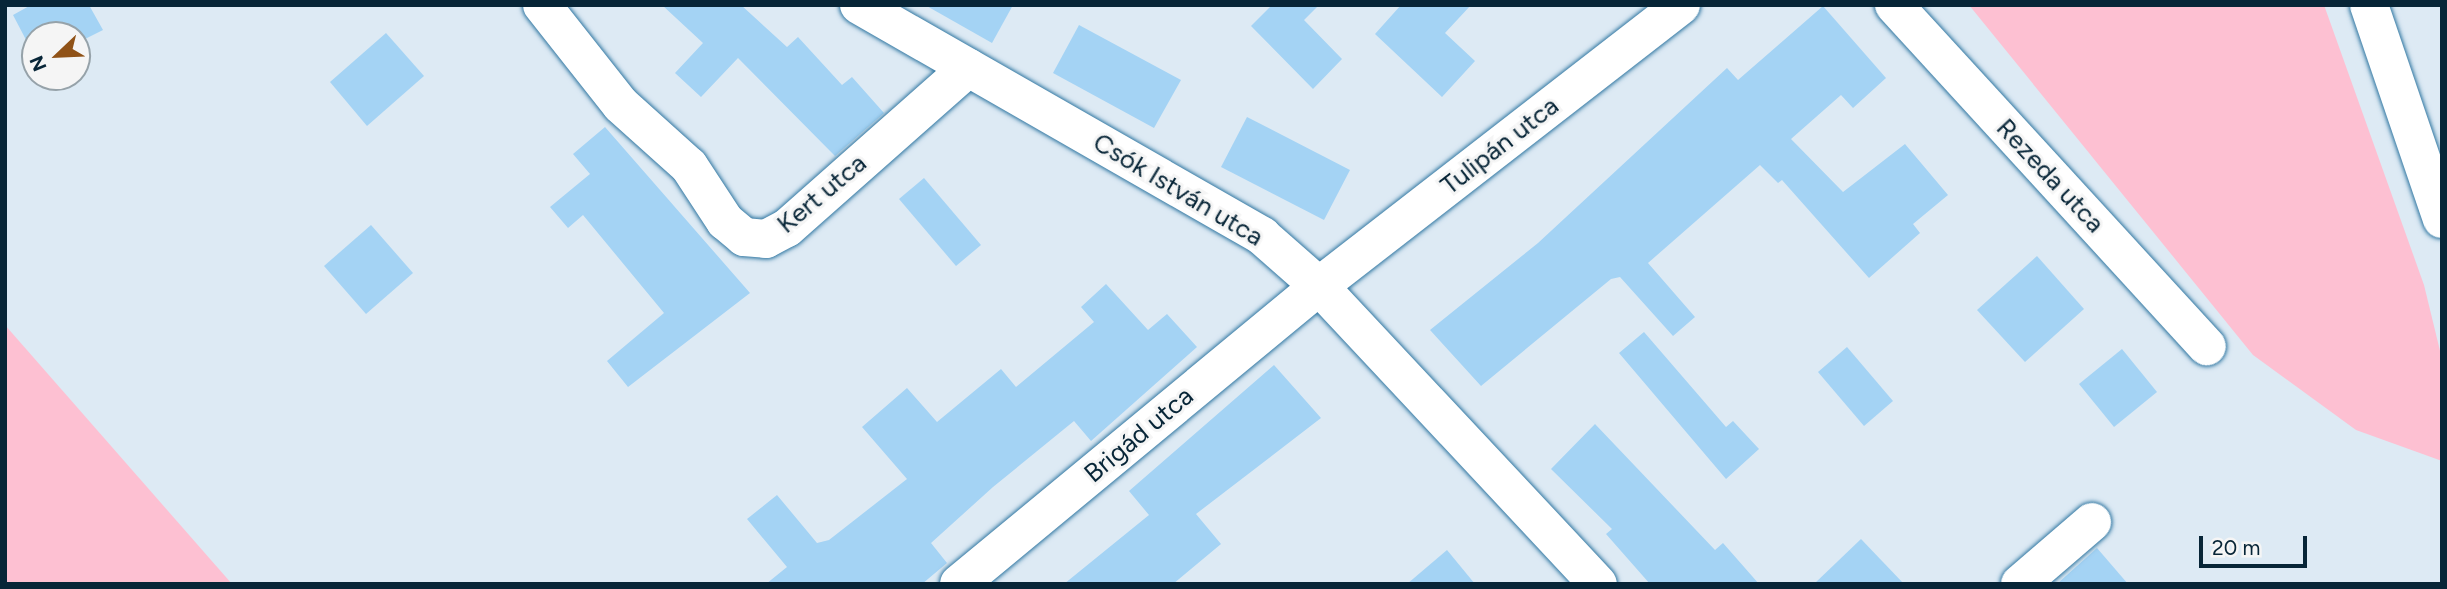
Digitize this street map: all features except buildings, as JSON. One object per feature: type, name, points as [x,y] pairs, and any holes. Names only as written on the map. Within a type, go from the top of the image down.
[{"type":"street","name":"Kert utca","points":[[542,5],[621,105],[689,166],[725,221],[744,237],[766,239],[787,228],[968,68]]},
{"type":"street","name":"Csók István utca","points":[[859,5],[1262,236],[1319,286],[1598,584]]},
{"type":"street","name":"Tulipán utca","points":[[1319,286],[1681,5]]},
{"type":"street","name":"Rezeda utca","points":[[1894,5],[2207,346]]},
{"type":"street","points":[[2369,5],[2442,219]]},
{"type":"street","name":"Brigád utca","points":[[959,584],[1319,286]]},
{"type":"street","points":[[2020,584],[2092,522]]},
{"type":"shaded area","points":[[1969,5],[2324,5],[2424,285],[2442,359],[2442,461],[2356,430],[2253,355]]},
{"type":"shaded area","points":[[5,325],[232,584],[5,584]]}]
